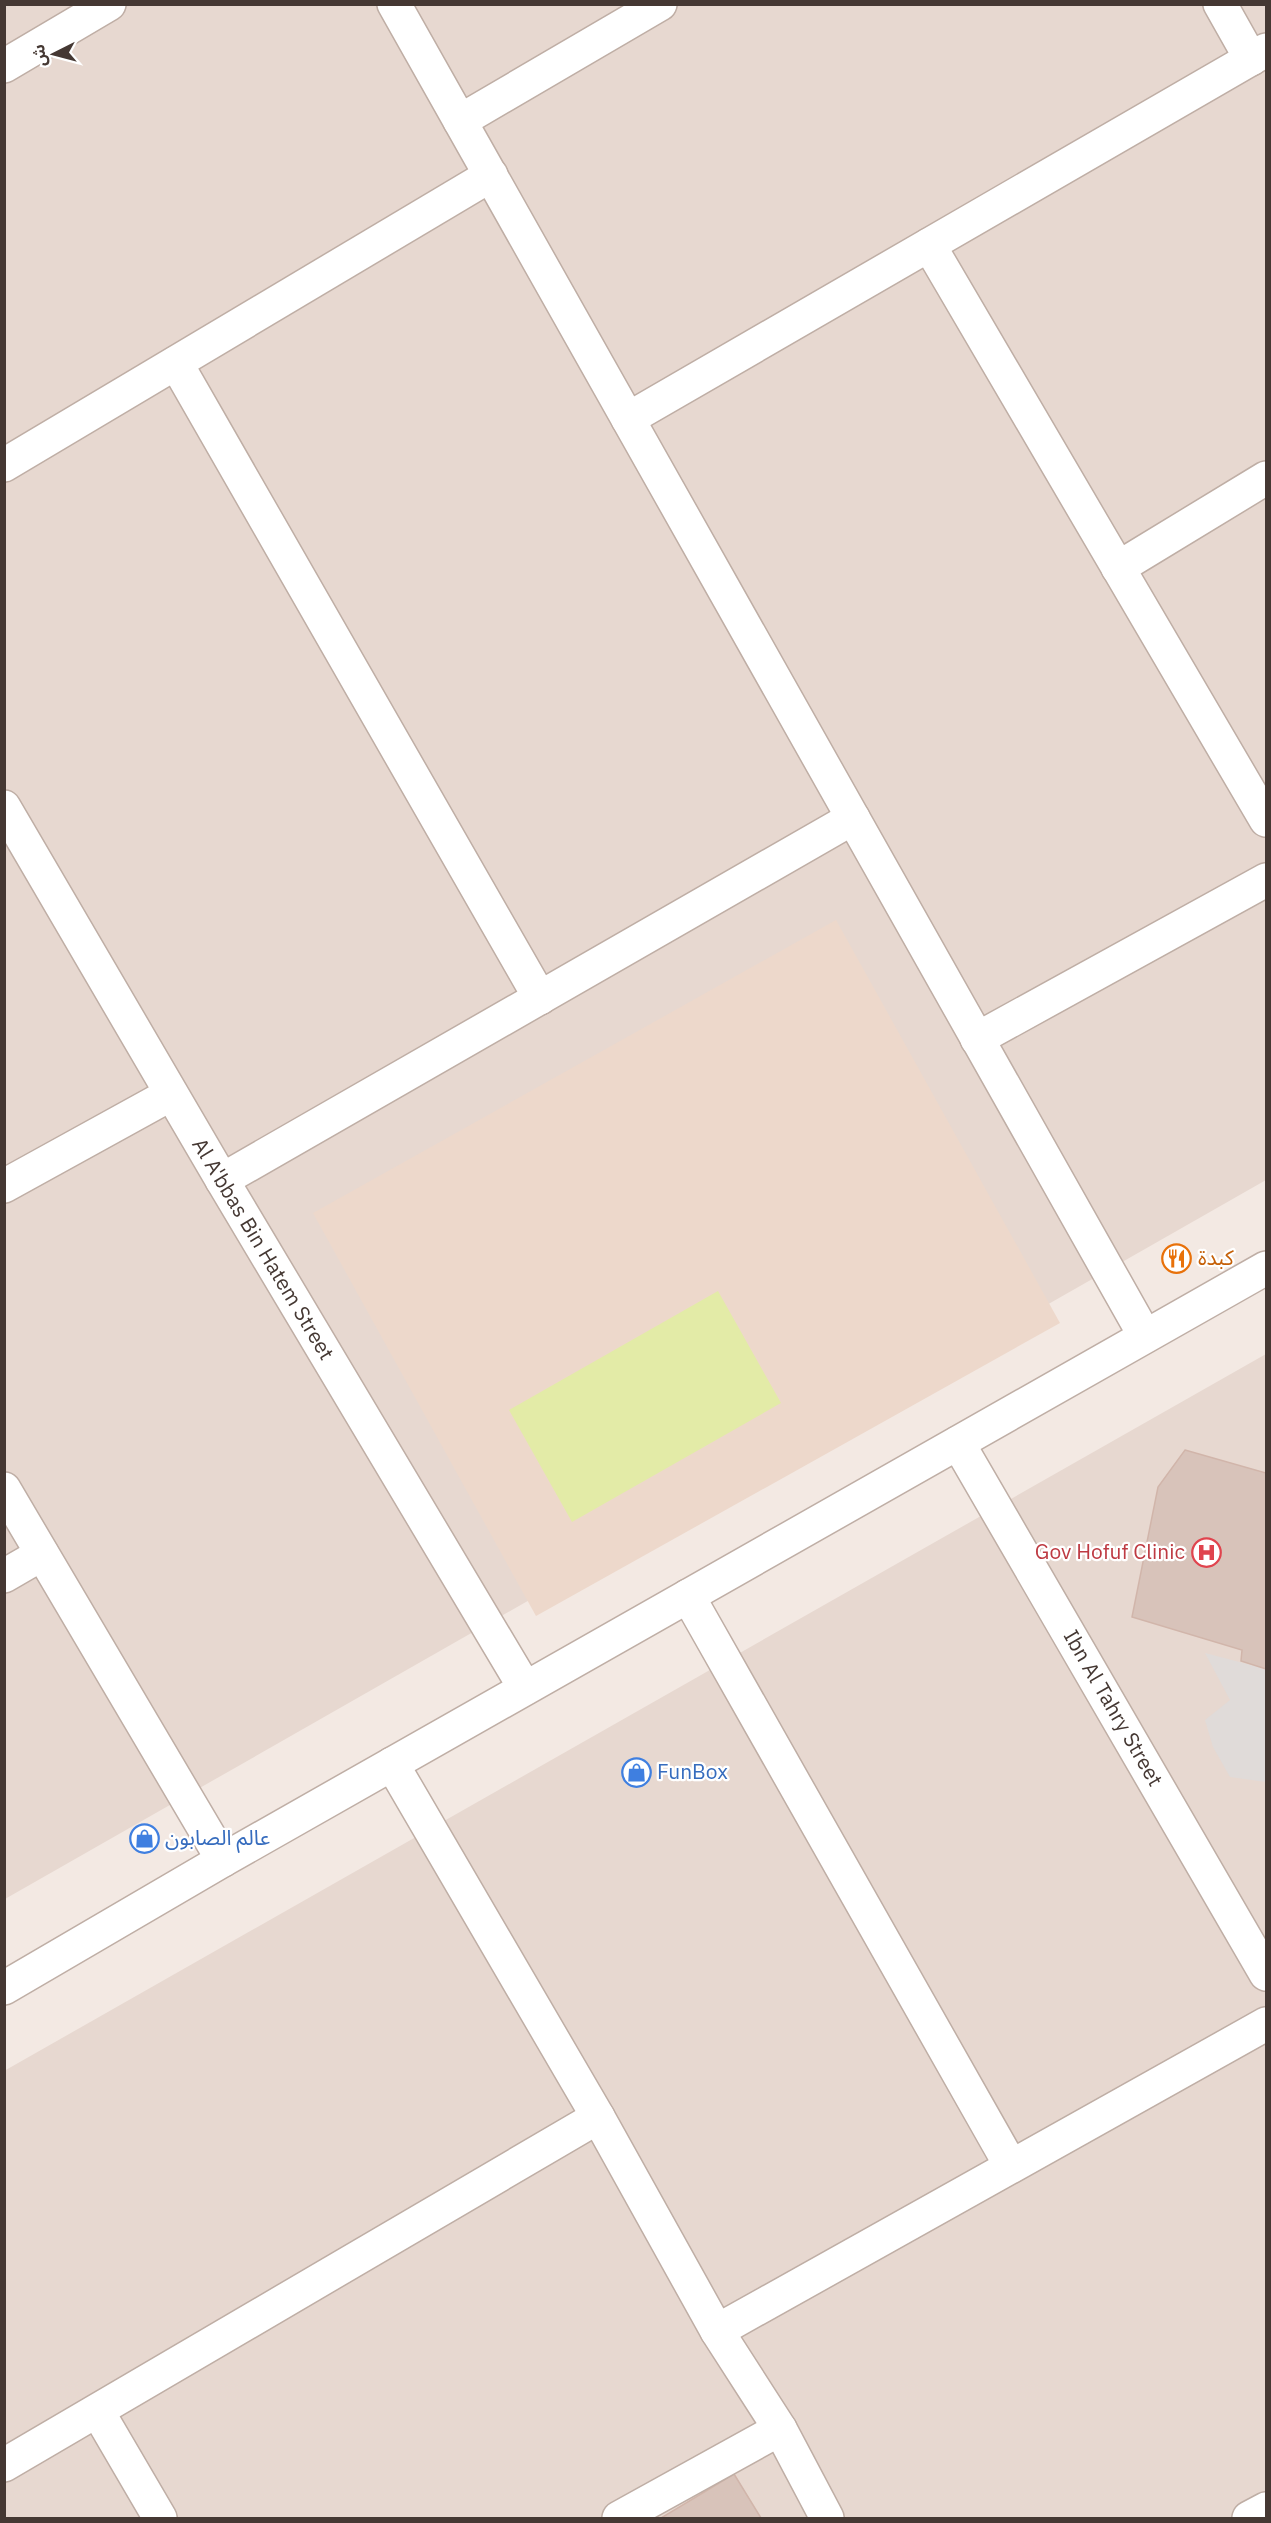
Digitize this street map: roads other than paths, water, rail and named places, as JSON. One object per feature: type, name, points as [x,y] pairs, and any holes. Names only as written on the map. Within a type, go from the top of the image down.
[{"type":"street","points":[[4,66],[109,4]]},
{"type":"street","points":[[394,4],[1145,1336]]},
{"type":"street","points":[[460,121],[660,4]]},
{"type":"street","points":[[628,419],[1259,55],[1220,4]]},
{"type":"street","points":[[4,465],[491,175]]},
{"type":"street","points":[[929,245],[1266,820]]},
{"type":"street","points":[[176,363],[540,998]]},
{"type":"street","points":[[1118,567],[1266,478]]},
{"type":"street","name":"Al A'bbas Bin Hatem Street","points":[[4,807],[171,1094],[525,1688]]},
{"type":"street","points":[[222,1180],[853,818]]},
{"type":"street","points":[[977,1039],[1266,880]]},
{"type":"street","points":[[4,1186],[171,1094]]},
{"type":"street","points":[[4,1988],[223,1860],[1266,1268]]},
{"type":"street","name":"Ibn Al Tahry Street","points":[[958,1443],[1266,1974]]},
{"type":"street","points":[[4,1489],[223,1860]]},
{"type":"street","points":[[4,1576],[42,1554]]},
{"type":"street","points":[[688,1596],[1011,2166]]},
{"type":"street","points":[[392,1764],[598,2117],[717,2331],[780,2429],[827,2518]]},
{"type":"street","points":[[717,2331],[1266,2024]]},
{"type":"street","points":[[4,2465],[598,2117]]},
{"type":"street","points":[[98,2412],[160,2518]]},
{"type":"street","points":[[619,2518],[780,2429]]},
{"type":"street","points":[[1249,2518],[1266,2509]]},
{"type":"place","name":"كبدة","points":[[1177,1258]]},
{"type":"place","name":"Gov Hofuf Clinic","points":[[1206,1552]]},
{"type":"place","name":"FunBox","points":[[636,1772]]},
{"type":"place","name":"عالم الصابون","points":[[144,1838]]}]
